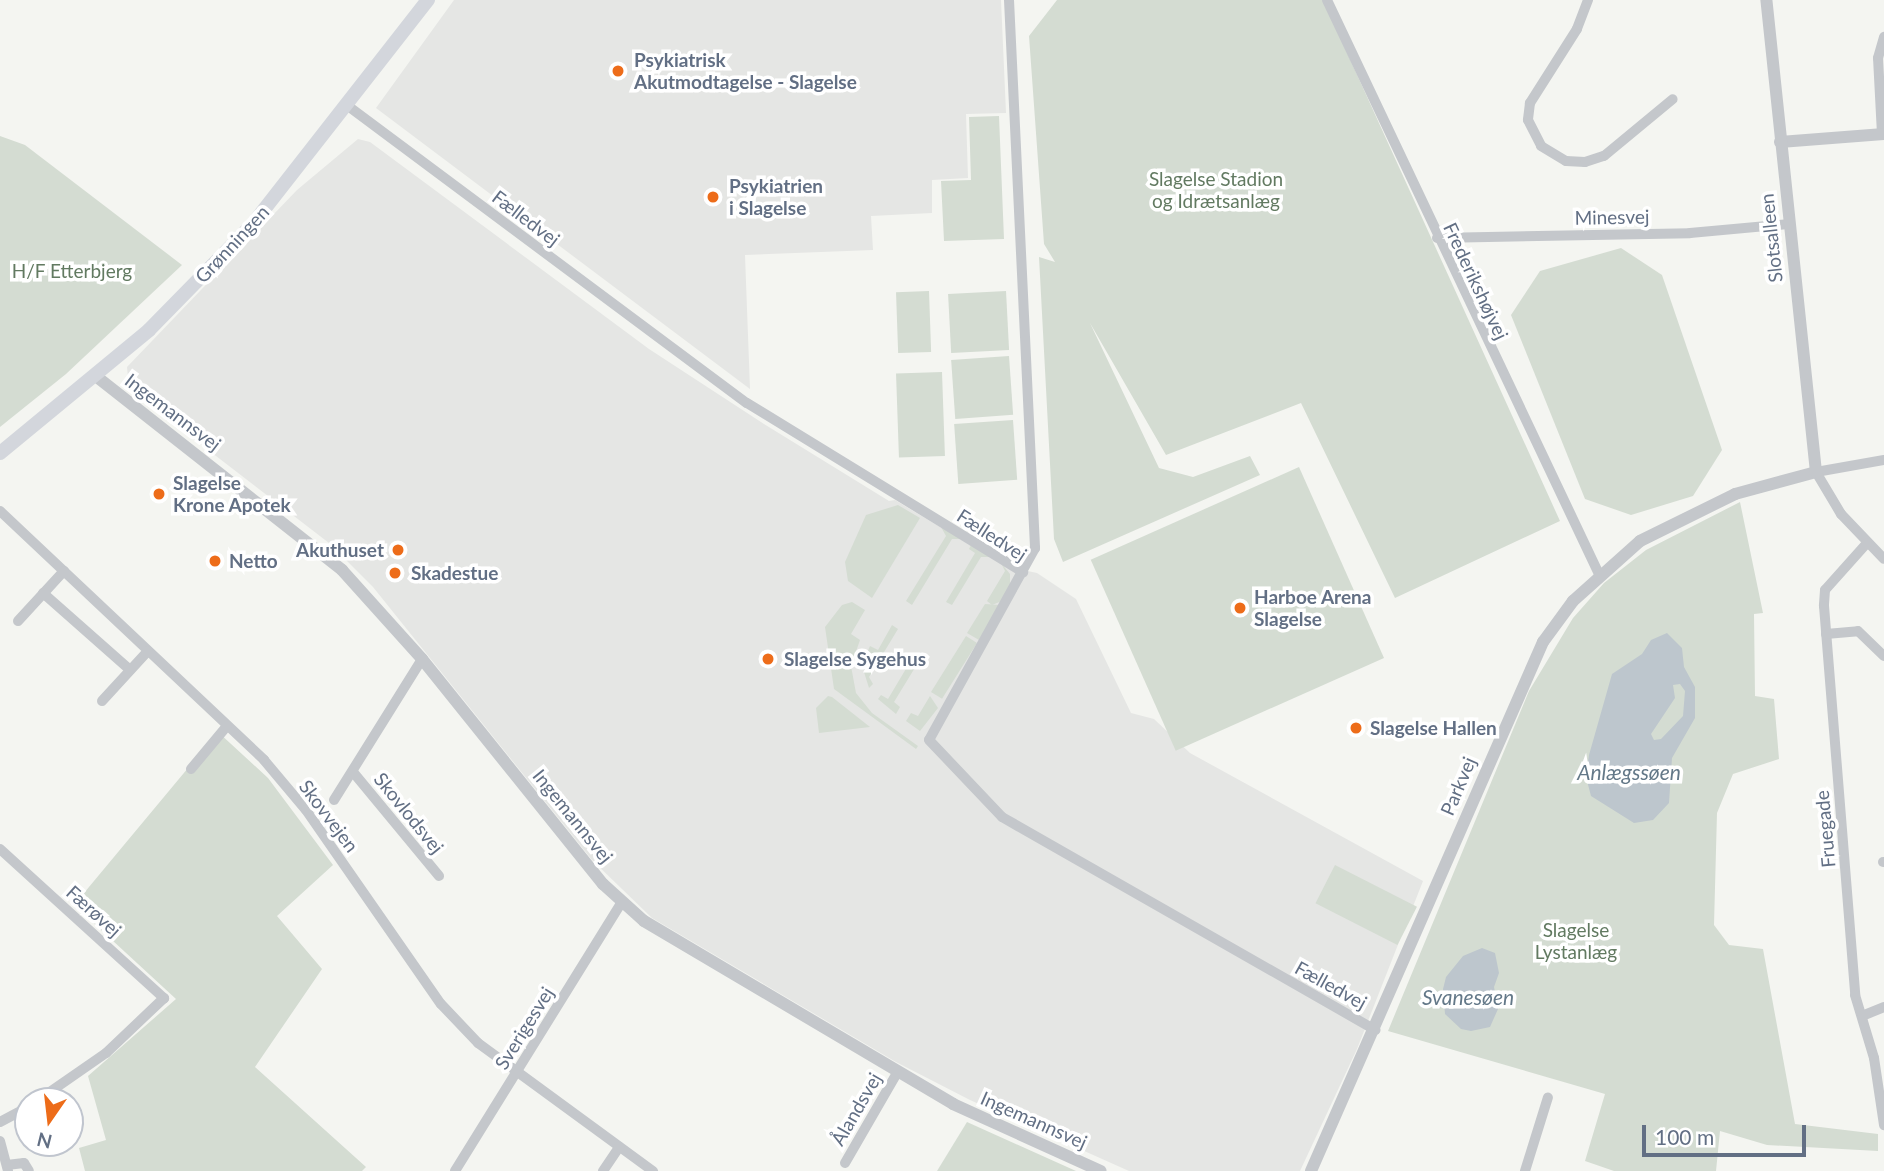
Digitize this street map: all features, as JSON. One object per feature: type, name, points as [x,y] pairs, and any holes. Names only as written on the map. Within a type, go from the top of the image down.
[{"type":"main road","name":"Grønningen","points":[[0,453],[97,377],[252,225],[348,106],[428,0]]},
{"type":"street","points":[[1009,0],[1035,533],[1035,548],[1023,572]]},
{"type":"street","name":"Frederikshøjvej","points":[[1326,0],[1599,574]]},
{"type":"street","points":[[1588,0],[1577,29],[1530,103],[1528,120],[1541,146],[1566,161],[1585,162],[1604,156],[1674,99]]},
{"type":"street","name":"Slotsalleen","points":[[1766,0],[1816,472]]},
{"type":"street","points":[[1780,142],[1883,134],[1878,58],[1884,37]]},
{"type":"street","name":"Fælledvej","points":[[348,106],[747,403],[1023,572],[943,710],[929,740],[934,749],[1002,817],[1376,1030]]},
{"type":"street","name":"Minesvej","points":[[1437,238],[1690,233],[1788,224]]},
{"type":"street","name":"Ingemannsvej","points":[[97,377],[311,542],[373,601],[622,902],[897,1073],[974,1115],[1101,1171]]},
{"type":"street","points":[[1884,460],[1816,472],[1841,514],[1884,559]]},
{"type":"street","name":"Parkvej","points":[[1311,1171],[1376,1030],[1528,669],[1573,601],[1599,574],[1640,541],[1691,512],[1816,472]]},
{"type":"street","name":"Skovvejen","points":[[0,511],[227,726],[306,810],[441,1004],[516,1074],[653,1171]]},
{"type":"street","name":"Fruegade","points":[[1867,543],[1825,590],[1826,634],[1855,995],[1862,1016],[1884,1125]]},
{"type":"street","points":[[18,621],[64,571]]},
{"type":"street","points":[[43,593],[130,670]]},
{"type":"street","points":[[1826,634],[1858,631],[1884,656]]},
{"type":"street","points":[[102,701],[148,651]]},
{"type":"street","name":"Skovlodsvej","points":[[334,800],[422,659]]},
{"type":"street","points":[[191,769],[227,726]]},
{"type":"street","name":"Skovlodsvej","points":[[353,772],[439,876]]},
{"type":"street","name":"Færøvej","points":[[0,849],[164,998],[106,1053],[57,1087]]},
{"type":"street","name":"Sverigesvej","points":[[455,1171],[622,902]]},
{"type":"street","points":[[1862,1016],[1884,1007]]},
{"type":"street","name":"Ålandsvej","points":[[845,1163],[897,1073]]},
{"type":"street","points":[[1525,1171],[1548,1097]]},
{"type":"street","points":[[0,1141],[8,1168],[24,1163],[29,1171]]},
{"type":"street","points":[[603,1171],[619,1147]]},
{"type":"shaded area","name":"Psykiatrien i Slagelse","points":[[454,0],[1001,0],[1006,113],[966,114],[968,178],[932,180],[932,213],[871,216],[873,250],[745,255],[750,389],[376,108]]},
{"type":"shaded area","name":"Slagelse Sygehus","points":[[358,139],[370,142],[649,349],[764,424],[889,501],[895,500],[1005,566],[1037,573],[1076,599],[1131,713],[1154,719],[1190,753],[1423,881],[1357,1049],[1300,1171],[1129,1171],[970,1100],[896,1062],[652,918],[592,860],[373,587],[329,543],[129,389],[127,367],[297,190]]},
{"type":"green space","name":"Slagelse Stadion og Idrætsanlæg","points":[[1057,0],[1323,0],[1560,521],[1395,598],[1301,403],[1166,455],[1090,323],[1159,468],[1193,477],[1250,456],[1260,475],[1063,562],[1054,539],[1039,257],[1055,262],[1044,244],[1029,36]]},
{"type":"green space","points":[[999,116],[1004,239],[944,241],[941,181],[971,180],[969,117]]},
{"type":"green space","name":"H/F Etterbjerg","points":[[0,136],[25,145],[182,265],[66,374],[0,427]]},
{"type":"green space","points":[[1621,248],[1662,275],[1722,450],[1693,496],[1631,515],[1585,499],[1511,315],[1540,271]]},
{"type":"green space","points":[[929,291],[931,352],[898,353],[896,292]]},
{"type":"green space","points":[[1006,291],[1009,350],[951,353],[948,294]]},
{"type":"green space","points":[[1009,356],[1013,415],[955,419],[951,360]]},
{"type":"green space","points":[[942,372],[945,456],[899,458],[896,374]]},
{"type":"green space","points":[[1013,420],[1017,480],[958,484],[954,424]]},
{"type":"green space","name":"Harboe Arena Slagelse","points":[[1299,467],[1384,658],[1176,751],[1091,560]]},
{"type":"green space","name":"Slagelse Lystanlæg","points":[[1740,502],[1763,613],[1754,614],[1755,696],[1774,699],[1779,759],[1733,774],[1717,813],[1714,925],[1729,945],[1763,949],[1795,1124],[1878,1134],[1878,1151],[1767,1145],[1720,1131],[1716,1171],[1614,1171],[1585,1161],[1605,1094],[1388,1031],[1529,691],[1573,618],[1604,583],[1646,550]]},
{"type":"green space","points":[[898,505],[920,518],[872,598],[848,581],[845,562],[866,515]]},
{"type":"green space","points":[[941,527],[961,539],[952,539],[912,605],[906,601],[946,536]]},
{"type":"green space","points":[[971,545],[991,557],[981,557],[952,605],[946,602],[975,553],[969,549]]},
{"type":"green space","points":[[1001,563],[1010,574],[1010,586],[1002,601],[992,605],[987,601],[1005,571]]},
{"type":"green space","points":[[852,602],[865,610],[851,634],[860,640],[851,666],[856,693],[872,713],[918,746],[916,749],[834,689],[825,627],[842,605]]},
{"type":"green space","points":[[985,604],[1000,605],[979,640],[967,633]]},
{"type":"green space","points":[[892,625],[898,629],[869,677],[873,684],[869,688],[864,672],[867,653],[870,646],[878,650]]},
{"type":"green space","points":[[966,636],[977,643],[942,699],[931,692]]},
{"type":"green space","points":[[910,662],[916,666],[894,702],[900,707],[896,714],[878,699],[881,695],[888,699]]},
{"type":"green space","points":[[828,696],[870,727],[819,733],[816,708]]},
{"type":"green space","points":[[930,696],[938,708],[920,731],[906,721],[911,713],[918,716]]},
{"type":"green space","points":[[218,732],[268,778],[333,865],[277,916],[322,969],[255,1067],[366,1167],[362,1171],[85,1171],[81,1157],[84,1157],[84,1147],[106,1140],[88,1076],[176,999],[74,905]]},
{"type":"green space","points":[[1335,865],[1417,907],[1397,945],[1315,903]]},
{"type":"green space","points":[[967,1122],[1076,1171],[937,1171]]},
{"type":"water","name":"Anlægssøen","points":[[1667,633],[1682,648],[1684,667],[1695,687],[1695,718],[1672,758],[1669,803],[1653,820],[1634,823],[1591,796],[1586,777],[1589,755],[1612,674],[1642,654],[1651,640]],"holes":[[[1680,684],[1685,691],[1683,716],[1661,739],[1654,740],[1651,734],[1675,698],[1673,685]]]},
{"type":"water","name":"Svanesøen","points":[[1482,948],[1495,953],[1499,973],[1494,987],[1498,1009],[1490,1027],[1471,1031],[1461,1029],[1445,1014],[1443,989],[1446,977],[1463,956]]},
{"type":"place","name":"Psykiatrisk Akutmodtagelse - Slagelse","points":[[618,71]]},
{"type":"place","name":"Psykiatrien i Slagelse","points":[[713,197]]},
{"type":"place","name":"Slagelse Krone Apotek","points":[[159,494]]},
{"type":"place","name":"Akuthuset","points":[[398,550]]},
{"type":"place","name":"Netto","points":[[215,561]]},
{"type":"place","name":"Skadestue","points":[[395,573]]},
{"type":"place","name":"Harboe Arena Slagelse","points":[[1240,608]]},
{"type":"place","name":"Slagelse Sygehus","points":[[768,659]]},
{"type":"place","name":"Slagelse Hallen","points":[[1356,728]]}]
